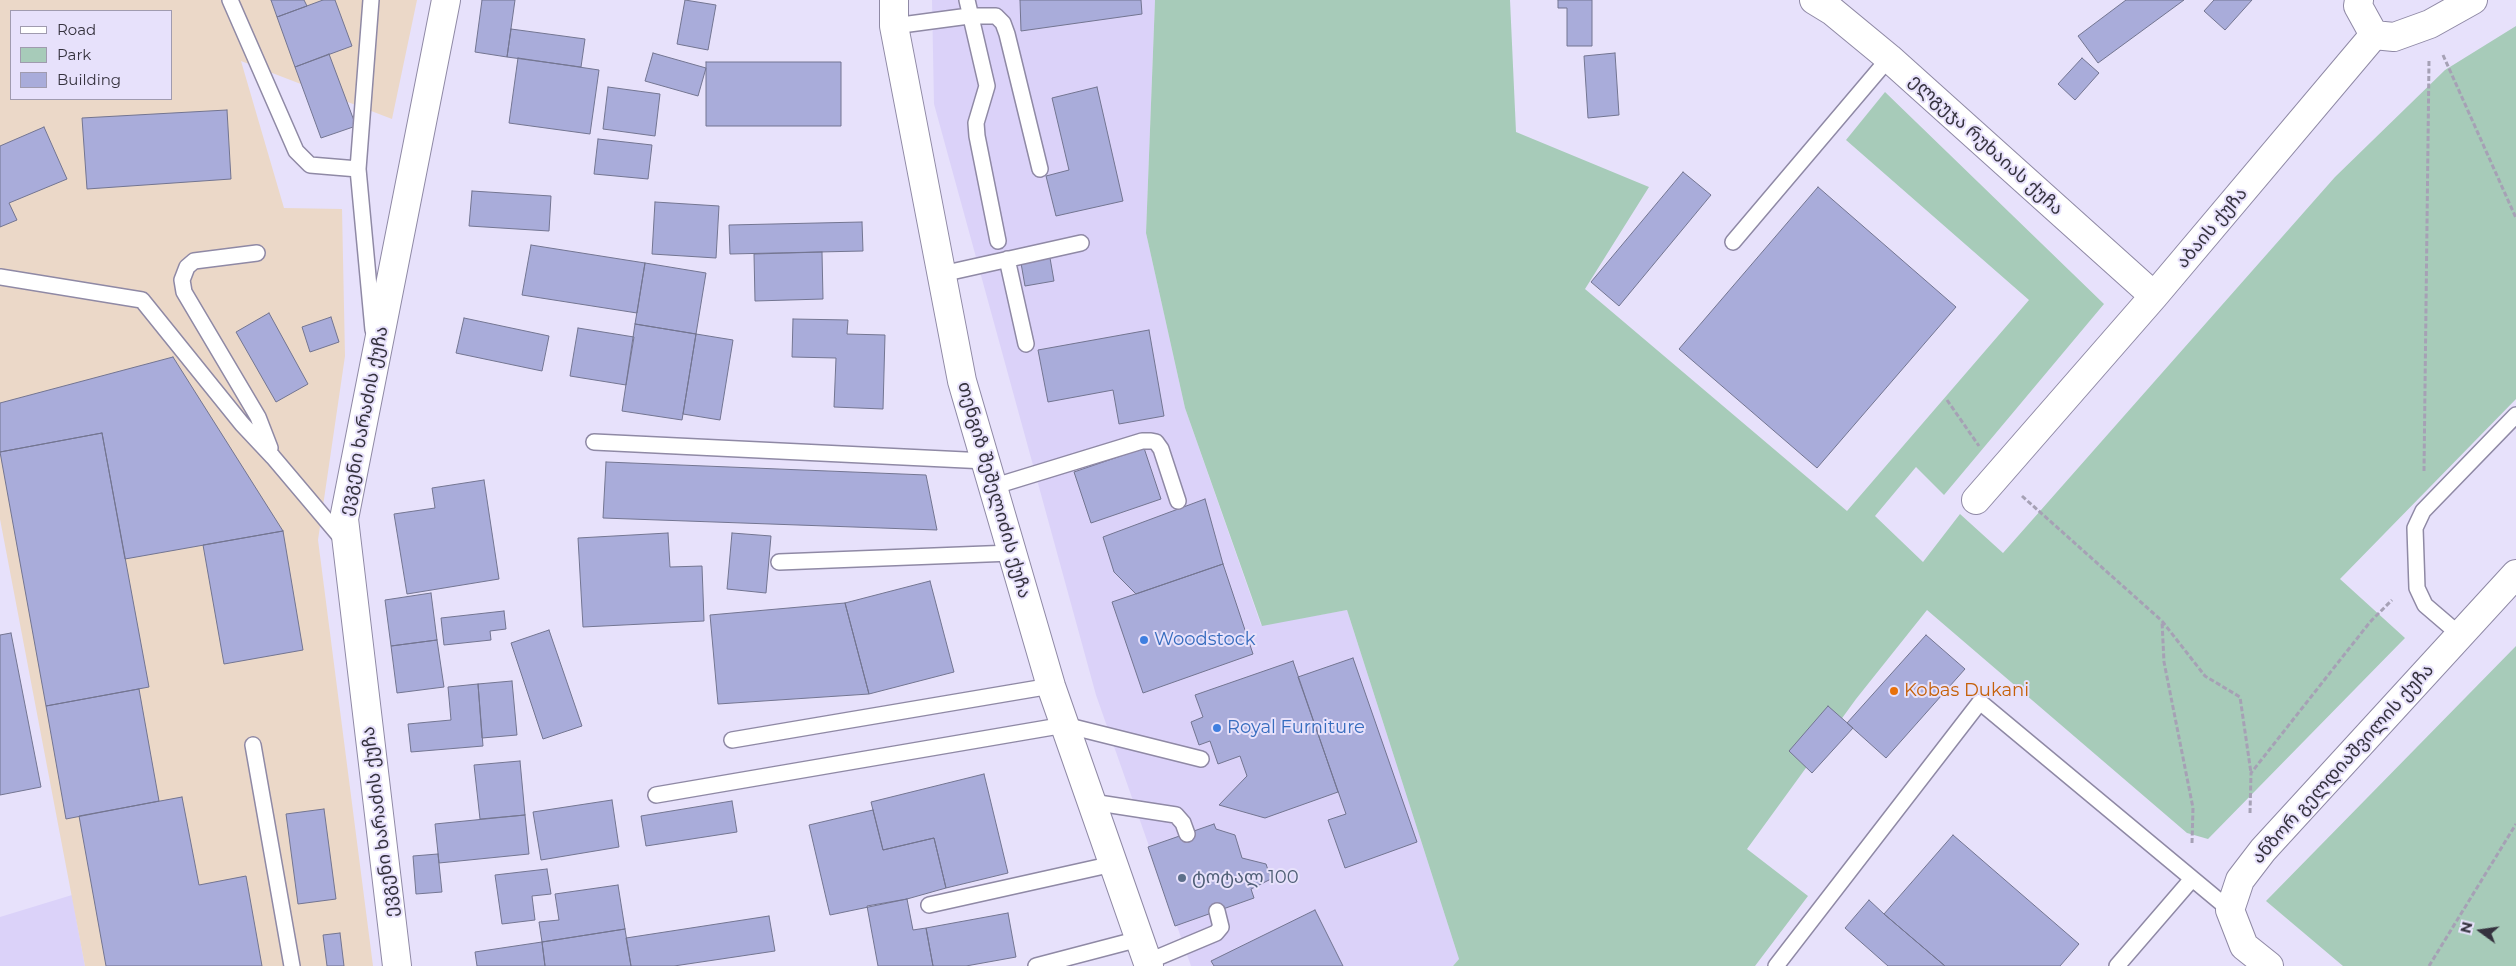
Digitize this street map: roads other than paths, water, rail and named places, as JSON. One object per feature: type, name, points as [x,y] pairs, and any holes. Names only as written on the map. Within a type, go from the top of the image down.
[{"type":"street","name":"ევგენი ხარაძის ქუჩა","points":[[397,966],[344,519],[446,0]]},
{"type":"street","name":"ელგუჯა რუხაიას ქუჩა","points":[[1814,0],[1832,11],[1889,58],[2154,296]]},
{"type":"street","points":[[2359,0],[2358,6],[2374,35],[2394,37],[2430,24],[2474,0]]},
{"type":"street","name":"თენგიზ შეშელიძის ქუჩა","points":[[894,13],[962,381],[1051,686],[1145,956]]},
{"type":"street","name":"აბაის ქუჩა","points":[[1976,500],[2154,296],[2374,35]]},
{"type":"street","name":"ანზორ გელდიაშვილის ქუჩა","points":[[2230,910],[2240,880],[2263,850],[2516,574]]},
{"type":"street","points":[[2230,910],[2244,946],[2269,966]]},
{"type":"lane","points":[[230,0],[296,151],[310,165],[358,169]]},
{"type":"lane","points":[[371,0],[358,169],[376,356]]},
{"type":"lane","points":[[967,0],[969,16],[987,86],[976,123],[998,241]]},
{"type":"lane","points":[[894,13],[996,16],[1003,23],[1040,169]]},
{"type":"lane","points":[[1733,242],[1889,58]]},
{"type":"lane","points":[[942,274],[1081,243]]},
{"type":"lane","points":[[257,254],[194,262],[187,267],[182,280],[184,292],[258,417],[273,456]]},
{"type":"lane","points":[[1007,259],[1026,344]]},
{"type":"lane","points":[[0,277],[142,300],[242,424],[273,456],[347,544]]},
{"type":"lane","points":[[2460,636],[2425,605],[2416,588],[2415,528],[2424,511],[2516,415]]},
{"type":"lane","points":[[992,487],[1142,441],[1151,441],[1156,442],[1161,449],[1178,501]]},
{"type":"lane","points":[[594,442],[986,461]]},
{"type":"lane","points":[[779,562],[1012,553]]},
{"type":"lane","points":[[732,740],[1051,686]]},
{"type":"lane","points":[[1776,966],[1980,702],[2230,910]]},
{"type":"lane","points":[[656,795],[1065,725],[1201,758]]},
{"type":"lane","points":[[253,746],[292,966]]},
{"type":"lane","points":[[1092,802],[1176,815],[1183,823],[1187,834]]},
{"type":"lane","points":[[929,905],[1113,864]]},
{"type":"lane","points":[[2117,966],[2192,879]]},
{"type":"lane","points":[[1036,966],[1066,961],[1145,956],[1216,933],[1221,927],[1217,911]]},
{"type":"place","name":"Woodstock","points":[[1144,640]]},
{"type":"place","name":"Kobas Dukani","points":[[1894,691]]},
{"type":"place","name":"Royal Furniture","points":[[1217,728]]},
{"type":"place","name":"ტოტალ 100","points":[[1182,878]]}]
